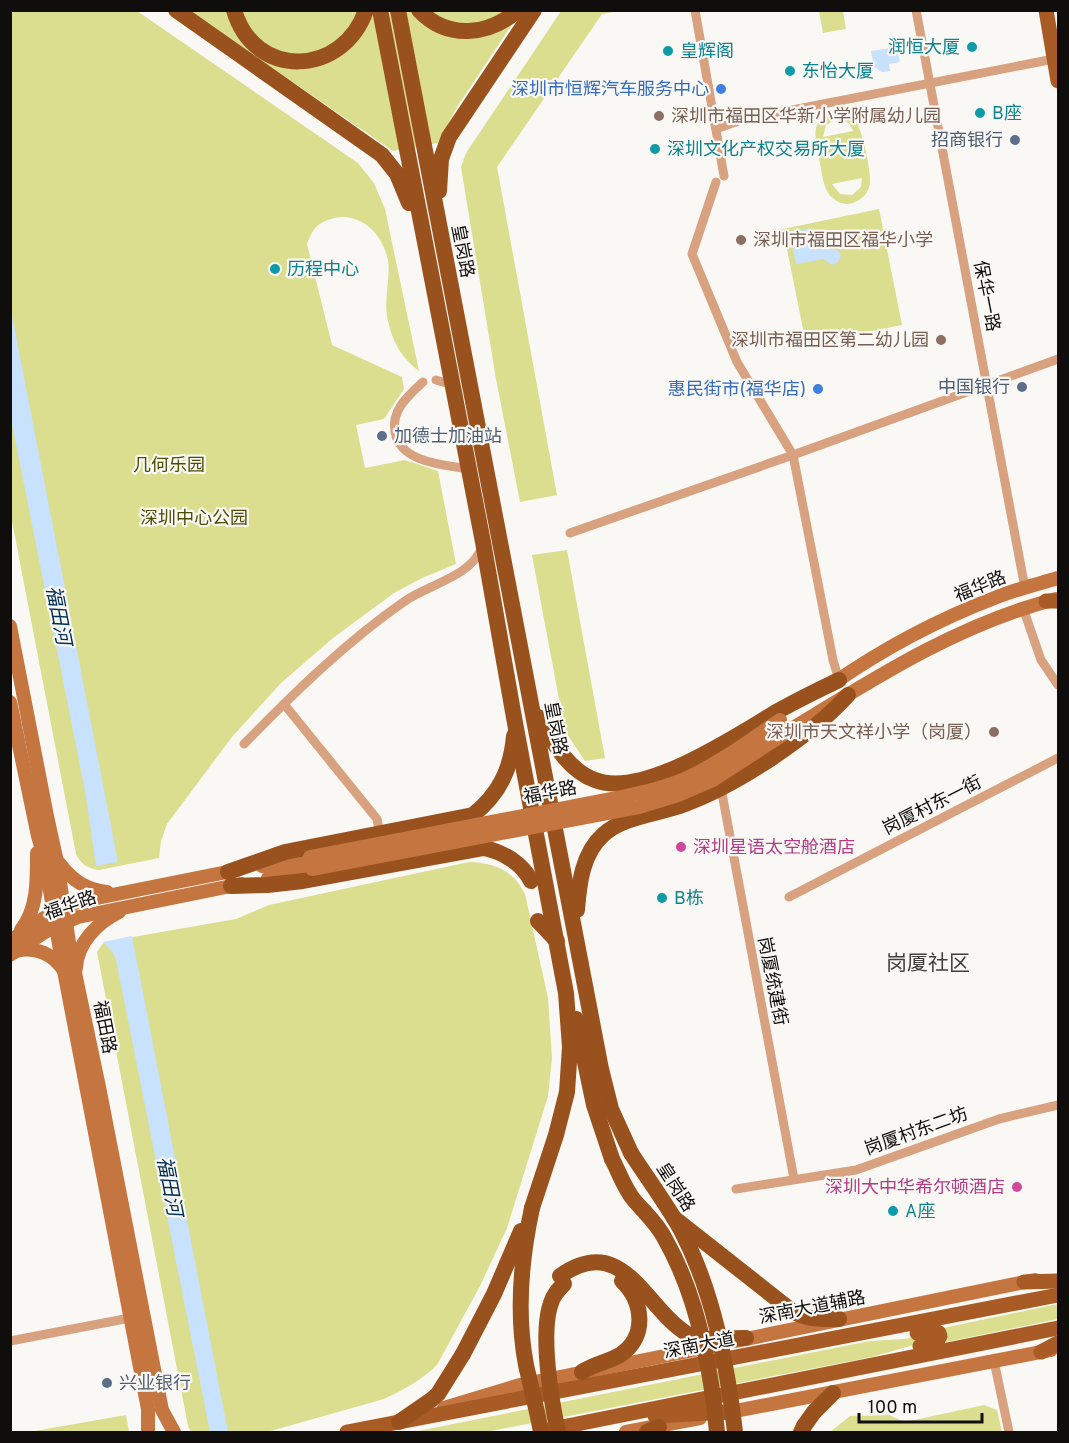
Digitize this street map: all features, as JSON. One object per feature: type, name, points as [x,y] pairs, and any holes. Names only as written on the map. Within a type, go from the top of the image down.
[{"type":"highway","points":[[176,10],[382,155],[397,174],[425,240]]},
{"type":"highway","points":[[234,10],[251,41],[273,57],[301,62],[314,61],[339,50],[356,33],[366,10]]},
{"type":"highway","name":"皇岗路","points":[[380,10],[470,469],[566,993],[570,1047],[567,1092],[556,1135],[532,1208],[523,1257],[521,1308],[526,1363],[541,1432]]},
{"type":"highway","name":"皇岗路","points":[[398,10],[604,1087],[615,1120],[631,1153],[674,1218],[695,1261],[707,1293],[722,1356],[734,1424]]},
{"type":"highway","points":[[419,10],[436,24],[461,32],[487,29],[499,24],[518,10]]},
{"type":"highway","points":[[443,252],[439,172],[449,137],[534,10]]},
{"type":"highway","points":[[634,820],[618,815],[612,800],[616,789],[626,783],[696,759],[789,705],[839,680]]},
{"type":"highway","points":[[576,932],[580,881],[590,851],[596,842],[612,828],[685,804],[721,788],[815,727],[848,694]]},
{"type":"highway","points":[[532,706],[553,742],[567,760],[581,772],[593,780],[606,783],[626,783]]},
{"type":"highway","points":[[229,879],[285,852],[472,815],[496,793],[502,781],[513,745],[515,723]]},
{"type":"highway","points":[[459,818],[469,824],[473,834],[471,845],[463,852]]},
{"type":"highway","points":[[229,879],[267,885],[303,881],[484,848],[493,850],[520,866],[531,881]]},
{"type":"highway","points":[[538,921],[557,941]]},
{"type":"highway","points":[[566,993],[582,1038],[598,1119],[612,1159],[633,1199],[657,1224],[686,1282],[702,1338],[717,1432]]},
{"type":"highway","points":[[399,1422],[438,1394],[463,1354],[494,1294],[532,1208]]},
{"type":"highway","points":[[674,1218],[734,1267],[799,1315],[817,1319],[839,1319]]},
{"type":"highway","points":[[532,1389],[539,1309],[546,1290],[583,1264],[608,1264],[630,1276],[672,1322],[690,1336],[697,1339],[746,1338]]},
{"type":"highway","points":[[558,1432],[549,1375],[547,1329],[550,1304],[562,1280],[589,1272],[608,1273],[616,1276],[630,1288],[640,1314],[637,1333],[629,1348],[613,1359],[592,1365],[582,1372]]},
{"type":"highway","points":[[802,1429],[814,1412],[833,1393]]},
{"type":"main road","points":[[1036,10],[1054,59]]},
{"type":"main road","points":[[1046,10],[1059,81]]},
{"type":"main road","name":"福华路","points":[[12,946],[58,909],[84,900],[118,893],[229,879],[639,807],[662,801],[713,780],[839,680],[927,629],[998,596],[1059,578]]},
{"type":"main road","name":"福华路","points":[[785,725],[991,620],[1054,600]]},
{"type":"main road","name":"福田路","points":[[10,626],[57,862],[58,909]]},
{"type":"main road","name":"福田路","points":[[10,702],[38,836],[58,909],[70,976],[99,1087],[137,1317],[148,1408],[148,1432]]},
{"type":"main road","points":[[38,836],[37,880],[33,903],[24,926],[12,946],[43,952],[56,961],[70,976],[84,943],[101,923],[130,906]]},
{"type":"main road","points":[[57,862],[78,883],[88,888],[118,893]]},
{"type":"main road","name":"福华路","points":[[12,946],[85,915],[130,906],[229,879]]},
{"type":"main road","name":"深南大道辅路","points":[[399,1422],[520,1384],[1059,1275]]},
{"type":"main road","points":[[1024,1282],[1059,1281]]},
{"type":"main road","name":"深南大道","points":[[354,1432],[1059,1296]]},
{"type":"main road","name":"福田路","points":[[137,1317],[162,1410],[174,1432]]},
{"type":"main road","points":[[533,1432],[1059,1328]]},
{"type":"main road","points":[[860,1335],[893,1336],[934,1330],[940,1336],[937,1342],[896,1352],[866,1365]]},
{"type":"main road","points":[[1041,1352],[1059,1343]]},
{"type":"main road","points":[[626,1432],[734,1424],[833,1393],[1059,1349]]},
{"type":"main road","points":[[598,1420],[734,1424]]},
{"type":"street","points":[[695,10],[716,129],[720,179],[692,254],[737,362],[793,455],[833,660],[839,680]]},
{"type":"street","name":"保华一路","points":[[916,10],[1025,588]]},
{"type":"street","points":[[716,129],[741,120],[1054,59]]},
{"type":"street","points":[[570,533],[1059,359]]},
{"type":"street","points":[[423,382],[404,401],[396,413],[394,428],[398,443],[402,448],[423,460],[470,469]]},
{"type":"street","points":[[244,744],[284,704],[369,628],[406,600],[471,565],[479,554],[483,542]]},
{"type":"street","points":[[1023,608],[1041,660],[1059,685]]},
{"type":"street","points":[[284,704],[377,819],[380,834]]},
{"type":"street","name":"岗厦村东一街","points":[[789,897],[1059,758]]},
{"type":"street","name":"岗厦统建街","points":[[721,788],[794,1179]]},
{"type":"street","name":"岗厦村东二坊","points":[[736,1189],[856,1170],[999,1119],[1059,1105]]},
{"type":"street","points":[[10,1341],[137,1317]]},
{"type":"street","points":[[994,1361],[1009,1432]]},
{"type":"green space","name":"深圳中心公园","points":[[10,11],[137,11],[358,163],[374,183],[385,209],[419,371],[408,362],[396,345],[391,332],[386,308],[388,260],[383,244],[374,231],[362,222],[339,217],[316,227],[307,244],[332,345],[402,377],[404,389],[384,419],[356,425],[365,468],[405,460],[438,471],[456,564],[394,593],[333,638],[281,683],[232,737],[167,824],[161,841],[159,858],[99,870],[85,865],[76,854],[11,516]]},
{"type":"green space","points":[[189,11],[521,11],[457,107],[438,143],[393,151]]},
{"type":"green space","points":[[561,11],[620,11],[602,14],[497,167],[557,495],[520,502],[496,379],[461,167],[466,153]]},
{"type":"green space","points":[[819,11],[843,11],[846,29],[823,33]]},
{"type":"green space","points":[[836,111],[851,116],[863,138],[870,183],[866,194],[860,200],[852,203],[835,200],[827,191],[824,183],[816,131],[817,125],[827,114]],"holes":[[[837,119],[849,123],[853,131],[823,137],[826,125]],[[862,178],[861,187],[852,195],[840,194],[832,184]]]},
{"type":"green space","points":[[879,209],[902,325],[806,344],[783,229]]},
{"type":"green space","points":[[567,550],[605,758],[585,761],[565,731],[532,555]]},
{"type":"green space","points":[[469,862],[502,869],[515,879],[525,894],[548,998],[552,1058],[548,1096],[507,1228],[480,1286],[437,1365],[398,1392],[384,1399],[267,1432],[191,1432],[97,952],[104,942],[236,919],[269,905]]},
{"type":"green space","points":[[1058,1304],[1058,1319],[946,1342],[943,1328]]},
{"type":"green space","points":[[930,1334],[931,1340],[872,1357],[486,1432],[413,1432],[870,1341],[904,1339]]},
{"type":"green space","points":[[984,1405],[997,1410],[1002,1432],[830,1432],[850,1416],[889,1415],[905,1422]]},
{"type":"green space","points":[[126,1415],[129,1432],[29,1432]]},
{"type":"water","points":[[897,47],[900,62],[889,64],[890,71],[882,72],[874,67],[871,51]]},
{"type":"water","points":[[811,228],[828,248],[838,250],[841,256],[838,262],[832,265],[824,259],[796,264],[790,233]]},
{"type":"water","name":"福田河","points":[[11,310],[118,862],[96,866],[85,791],[11,419]]},
{"type":"water","name":"福田河","points":[[132,936],[228,1432],[210,1432],[116,960],[103,942]]},
{"type":"place","name":"润恒大厦","points":[[972,47]]},
{"type":"place","name":"皇辉阁","points":[[668,51]]},
{"type":"place","name":"东怡大厦","points":[[790,71]]},
{"type":"place","name":"深圳市恒辉汽车服务中心","points":[[721,89]]},
{"type":"place","name":"B座","points":[[980,113]]},
{"type":"place","name":"深圳市福田区华新小学附属幼儿园","points":[[659,116]]},
{"type":"place","name":"招商银行","points":[[1015,140]]},
{"type":"place","name":"深圳文化产权交易所大厦","points":[[655,149]]},
{"type":"place","name":"深圳市福田区福华小学","points":[[741,240]]},
{"type":"place","name":"历程中心","points":[[275,269]]},
{"type":"place","name":"深圳市福田区第二幼儿园","points":[[941,340]]},
{"type":"place","name":"中国银行","points":[[1022,387]]},
{"type":"place","name":"惠民街市(福华店)","points":[[818,389]]},
{"type":"place","name":"加德士加油站","points":[[382,436]]},
{"type":"place","name":"深圳市天文祥小学（岗厦）","points":[[994,732]]},
{"type":"place","name":"深圳星语太空舱酒店","points":[[681,847]]},
{"type":"place","name":"B栋","points":[[662,898]]},
{"type":"place","name":"深圳大中华希尔顿酒店","points":[[1017,1187]]},
{"type":"place","name":"A座","points":[[893,1211]]},
{"type":"place","name":"兴业银行","points":[[107,1383]]},
{"type":"district","name":"岗厦社区","points":[[928,963]]},
{"type":"park label","name":"几何乐园","points":[[169,465]]}]
